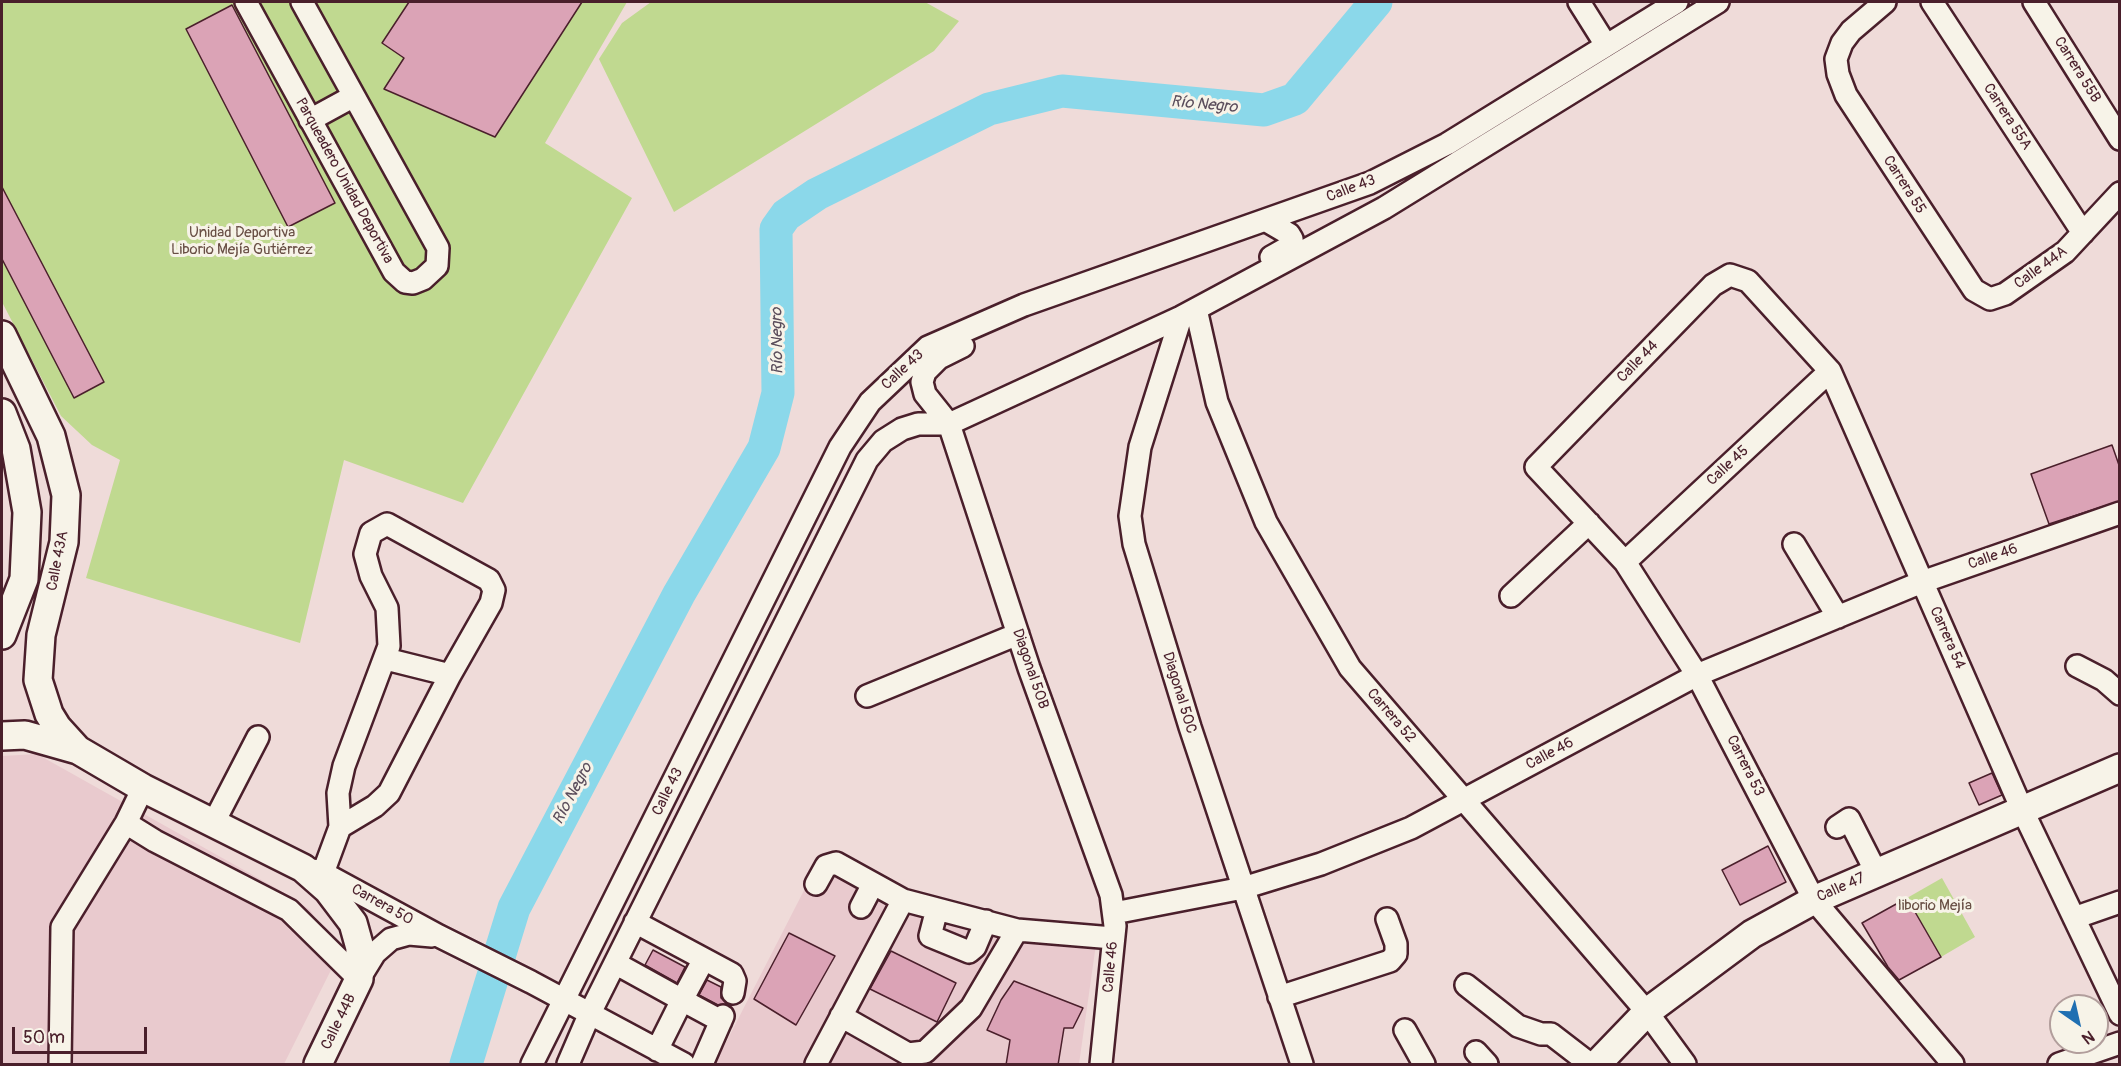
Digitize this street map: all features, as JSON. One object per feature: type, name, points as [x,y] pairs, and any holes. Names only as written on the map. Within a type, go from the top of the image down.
[{"type":"main road","name":"Calle 43A","points":[[2,335],[51,436],[66,495],[64,542],[41,635],[38,680],[49,714],[57,727],[78,750]]},
{"type":"main road","name":"Calle 43A","points":[[2,413],[16,450],[27,512],[24,579],[2,635]]},
{"type":"main road","points":[[2,736],[25,735],[78,750]]},
{"type":"main road","name":"Carrera 50","points":[[78,750],[143,788],[213,824],[313,870]]},
{"type":"main road","name":"Calle 47","points":[[1597,1065],[1647,1012],[1752,934],[1814,900],[1876,872],[2120,768]]},
{"type":"main road","name":"Calle 44B","points":[[313,870],[353,923],[360,948],[359,979],[318,1065]]},
{"type":"street","name":"Parqueadero Unidad Deportiva","points":[[246,2],[394,272],[405,282],[413,283],[423,279],[437,266],[438,248],[302,2]]},
{"type":"street","points":[[1579,2],[1606,45]]},
{"type":"street","name":"Calle 43","points":[[568,1065],[590,1013],[867,460],[883,441],[902,429],[918,424],[949,424],[1188,313],[1384,208],[1718,2]]},
{"type":"street","name":"Carrera 55","points":[[1885,2],[1851,31],[1842,43],[1836,59],[1838,74],[1846,95],[1963,275]]},
{"type":"street","name":"Carrera 55A","points":[[1932,2],[2083,233]]},
{"type":"street","name":"Carrera 55B","points":[[2034,2],[2120,140]]},
{"type":"street","name":"Calle 43","points":[[532,1065],[840,447],[870,402],[928,347],[1024,305],[1370,183],[1447,144],[1671,3]]},
{"type":"street","points":[[310,120],[354,96]]},
{"type":"street","name":"Calle 44A","points":[[1963,275],[1974,290],[1990,299],[2005,294],[2065,252],[2116,198]]},
{"type":"street","points":[[1224,293],[1232,280],[1291,244],[1292,239],[1289,234],[1265,220]]},
{"type":"street","points":[[949,424],[925,394],[922,382],[925,372],[939,358],[1095,289],[1113,272]]},
{"type":"street","name":"Calle 44","points":[[1536,467],[1713,285],[1730,275],[1748,281]]},
{"type":"street","name":"Carrera 54","points":[[1748,281],[1830,371],[2022,810],[2120,1014]]},
{"type":"street","name":"Carrera 52","points":[[1188,313],[1217,402],[1266,522],[1350,668],[1647,1012],[1685,1065]]},
{"type":"street","name":"Diagonal 50C","points":[[1188,313],[1140,447],[1130,516],[1140,566],[1302,1065]]},
{"type":"street","name":"Calle 45","points":[[1626,562],[1830,371]]},
{"type":"street","name":"Diagonal 50B","points":[[949,424],[1018,634],[1111,895],[1114,913]]},
{"type":"street","name":"Carrera 53","points":[[1536,467],[1626,562],[1697,675],[1814,900],[1953,1065]]},
{"type":"street","name":"Calle 46","points":[[1101,1065],[1114,913],[1243,888],[1321,864],[1411,828],[1697,675],[1922,582],[2120,513]]},
{"type":"street","points":[[1511,596],[1589,523]]},
{"type":"street","points":[[313,870],[340,828],[375,806],[389,793],[450,675],[491,603],[494,590],[489,580],[387,524],[371,533],[365,554],[371,576],[387,608],[389,646],[344,766],[338,793],[340,828]]},
{"type":"street","points":[[1794,544],[1838,617]]},
{"type":"street","points":[[867,696],[1018,634]]},
{"type":"street","points":[[386,659],[450,675]]},
{"type":"street","points":[[2077,666],[2104,680],[2120,694]]},
{"type":"street","points":[[213,824],[258,737]]},
{"type":"street","points":[[60,1065],[62,927],[126,823],[143,788]]},
{"type":"street","points":[[1837,827],[1849,819],[1876,872]]},
{"type":"street","points":[[126,823],[155,841],[289,910],[359,979]]},
{"type":"street","points":[[816,884],[826,866],[836,863],[903,900],[1017,930],[1113,938]]},
{"type":"street","name":"Carrera 50","points":[[313,870],[590,1013],[684,1065]]},
{"type":"street","points":[[861,907],[873,884]]},
{"type":"street","points":[[816,1065],[903,900]]},
{"type":"street","points":[[2074,918],[2120,902]]},
{"type":"street","points":[[937,909],[930,936],[969,952],[975,947],[986,921]]},
{"type":"street","points":[[1279,997],[1390,961],[1396,954],[1396,944],[1387,919]]},
{"type":"street","points":[[635,922],[732,974],[735,981],[733,993]]},
{"type":"street","points":[[841,1016],[908,1054],[926,1052],[971,1008],[1017,930]]},
{"type":"street","name":"Calle 44B","points":[[359,979],[375,952],[391,939],[409,934],[446,940]]},
{"type":"street","points":[[657,1050],[704,959]]},
{"type":"street","points":[[615,963],[722,1019],[702,1065]]},
{"type":"street","points":[[1466,985],[1518,1026],[1541,1034],[1551,1034],[1590,1065]]},
{"type":"street","points":[[1405,1030],[1424,1065]]},
{"type":"street","points":[[2059,1065],[2120,1043]]},
{"type":"shaded area","points":[[37,754],[283,892],[310,910],[330,941],[333,966],[284,1064],[2,1064],[2,756]]},
{"type":"shaded area","points":[[817,865],[1025,934],[1096,944],[1079,1064],[715,1064]]},
{"type":"green space","name":"Unidad Deportiva Liborio Mejía Gutiérrez","points":[[2,2],[627,2],[545,143],[632,198],[463,503],[344,460],[300,643],[86,578],[120,460],[92,445],[61,416],[2,302]]},
{"type":"green space","points":[[651,2],[925,2],[959,21],[934,51],[674,212],[599,59],[622,23]]},
{"type":"green space","name":"liborio Mejía","points":[[1942,878],[1975,937],[1941,957],[1907,898]]},
{"type":"building","points":[[409,2],[582,2],[495,137],[384,89],[404,58],[382,43]]},
{"type":"building","points":[[232,5],[335,203],[288,227],[186,29]]},
{"type":"building","points":[[2,187],[104,382],[74,398],[2,259]]},
{"type":"building","points":[[2112,445],[2120,468],[2120,501],[2049,524],[2031,474]]},
{"type":"building","points":[[1992,773],[2002,795],[1979,805],[1969,783]]},
{"type":"building","points":[[1768,846],[1786,882],[1740,905],[1722,870]]},
{"type":"building","points":[[1907,898],[1941,957],[1899,980],[1888,967],[1862,923]]},
{"type":"building","points":[[789,933],[835,956],[796,1025],[754,999]]},
{"type":"building","points":[[653,950],[685,967],[677,983],[645,965]]},
{"type":"building","points":[[891,951],[956,983],[937,1022],[870,989]]},
{"type":"building","points":[[707,980],[721,987],[721,998],[729,1005],[718,1005],[699,995]]},
{"type":"building","points":[[1014,981],[1083,1008],[1073,1028],[1064,1028],[1058,1065],[1006,1065],[1010,1040],[987,1030],[1001,1000]]},
{"type":"waterway","name":"Río Negro","points":[[466,1064],[514,908],[679,594],[764,448],[778,393],[776,229],[786,215],[817,194],[989,109],[1062,91],[1264,110],[1295,99],[1376,2]]}]
